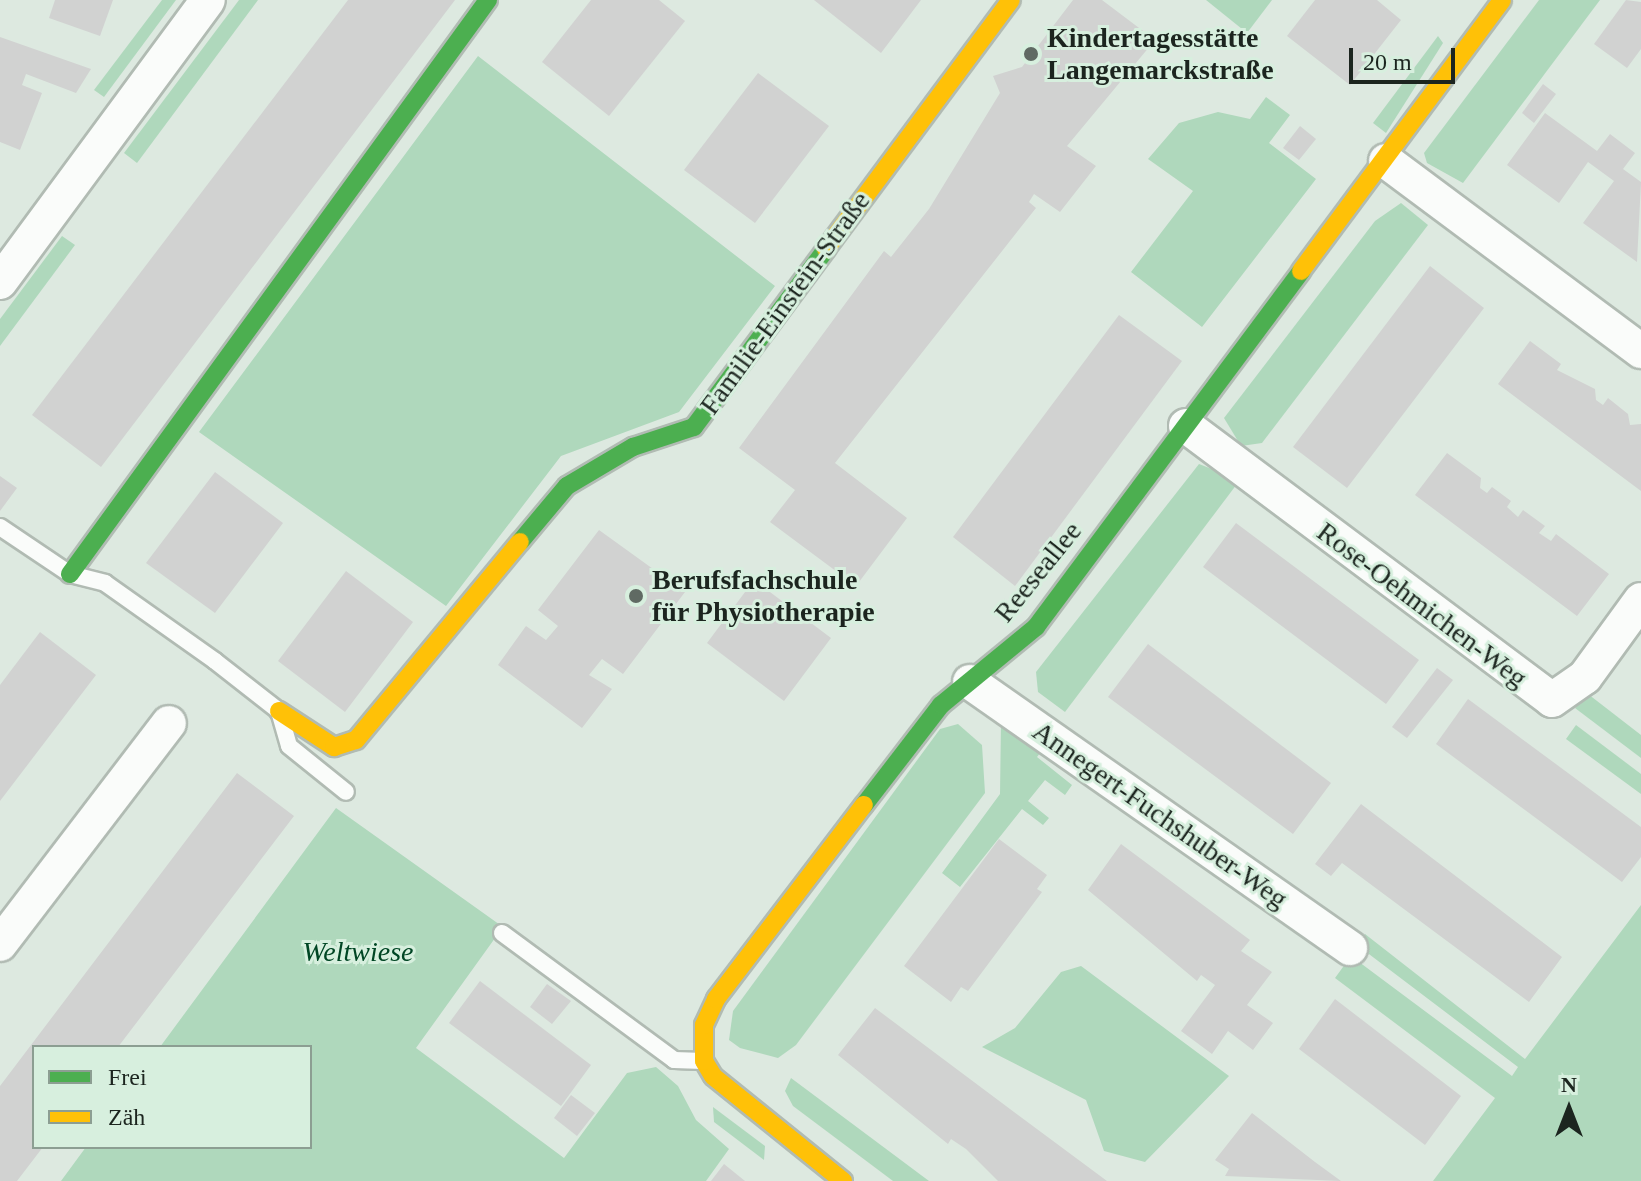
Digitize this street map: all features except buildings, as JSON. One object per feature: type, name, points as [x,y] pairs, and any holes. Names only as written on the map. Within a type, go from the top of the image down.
[{"type":"street","points":[[0,282],[208,0]]},
{"type":"street","points":[[70,574],[488,0]]},
{"type":"street","name":"Familie-Einstein-Straße","points":[[279,711],[334,747],[356,740],[567,486],[633,447],[694,427],[1011,0]]},
{"type":"street","name":"Reeseallee","points":[[704,1061],[704,1025],[716,999],[941,705],[1036,627],[1386,161],[1502,0]]},
{"type":"street","points":[[1386,161],[1641,351]]},
{"type":"street","name":"Rose-Oehmichen-Weg","points":[[1186,426],[1552,700],[1585,677],[1641,600]]},
{"type":"street","name":"Annegert-Fuchshuber-Weg","points":[[970,682],[1350,948]]},
{"type":"street","points":[[0,944],[169,723]]},
{"type":"street","points":[[704,1061],[727,1093],[843,1181]]},
{"type":"lane","points":[[0,527],[70,574],[105,583],[279,711],[289,746],[346,792]]},
{"type":"lane","points":[[502,933],[674,1060],[704,1061]]},
{"type":"green space","points":[[162,0],[176,0],[104,97],[94,90]]},
{"type":"green space","points":[[239,0],[258,0],[137,163],[124,153]]},
{"type":"green space","points":[[1206,0],[1272,0],[1247,33]]},
{"type":"green space","points":[[1539,0],[1600,0],[1463,183],[1427,163],[1424,153]]},
{"type":"green space","points":[[1438,36],[1443,43],[1386,133],[1373,123]]},
{"type":"green space","points":[[478,56],[775,286],[679,412],[561,456],[446,606],[199,432]]},
{"type":"green space","points":[[1266,97],[1290,115],[1269,143],[1316,179],[1202,327],[1131,272],[1193,191],[1148,159],[1179,123],[1218,112],[1250,119]]},
{"type":"green space","points":[[1401,203],[1428,225],[1262,443],[1241,446],[1224,418],[1375,221]]},
{"type":"green space","points":[[62,236],[75,245],[0,346],[0,319]]},
{"type":"green space","points":[[1199,464],[1240,480],[1065,712],[1038,692],[1036,672]]},
{"type":"green space","points":[[1588,694],[1641,735],[1641,758],[1575,708]]},
{"type":"green space","points":[[1001,721],[1047,744],[1037,757],[1072,785],[1065,795],[1045,780],[1028,801],[1049,818],[1043,825],[1022,809],[960,887],[942,873],[1000,794]]},
{"type":"green space","points":[[958,724],[982,745],[985,793],[796,1045],[778,1058],[740,1048],[729,1040],[733,1011],[940,729]]},
{"type":"green space","points":[[1576,725],[1641,774],[1641,794],[1566,739]]},
{"type":"green space","name":"Weltwiese","points":[[336,808],[503,927],[416,1048],[564,1158],[627,1073],[656,1067],[678,1086],[696,1120],[729,1149],[706,1181],[61,1181],[85,1149],[312,1149],[312,1045],[161,1045]]},
{"type":"green space","points":[[1641,905],[1641,1181],[1433,1181],[1495,1098],[1335,978],[1351,956],[1512,1076],[1518,1067],[1357,945],[1365,934],[1525,1059]]},
{"type":"green space","points":[[1081,966],[1229,1076],[1145,1162],[1104,1151],[1086,1100],[982,1047],[1015,1028],[1061,972]]},
{"type":"green space","points":[[791,1078],[929,1181],[893,1181],[793,1106],[785,1091]]},
{"type":"green space","points":[[713,1107],[765,1146],[764,1160],[714,1122]]},
{"type":"traffic: fast","points":[[70,574],[488,0]]},
{"type":"traffic: fast","points":[[520,542],[567,486],[633,447],[694,427],[826,249]]},
{"type":"traffic: fast","points":[[864,805],[941,705],[1036,627],[1301,271]]},
{"type":"traffic: slow","points":[[826,249],[1011,0]]},
{"type":"traffic: slow","points":[[1301,271],[1502,0]]},
{"type":"traffic: slow","points":[[279,711],[334,747],[356,740],[520,542]]},
{"type":"traffic: slow","points":[[843,1181],[713,1076],[704,1061],[704,1025],[716,999],[864,805]]},
{"type":"place","name":"Kindertagesstätte Langemarckstraße","points":[[1031,54]]},
{"type":"place","name":"Berufsfachschule für Physiotherapie","points":[[636,596]]}]
